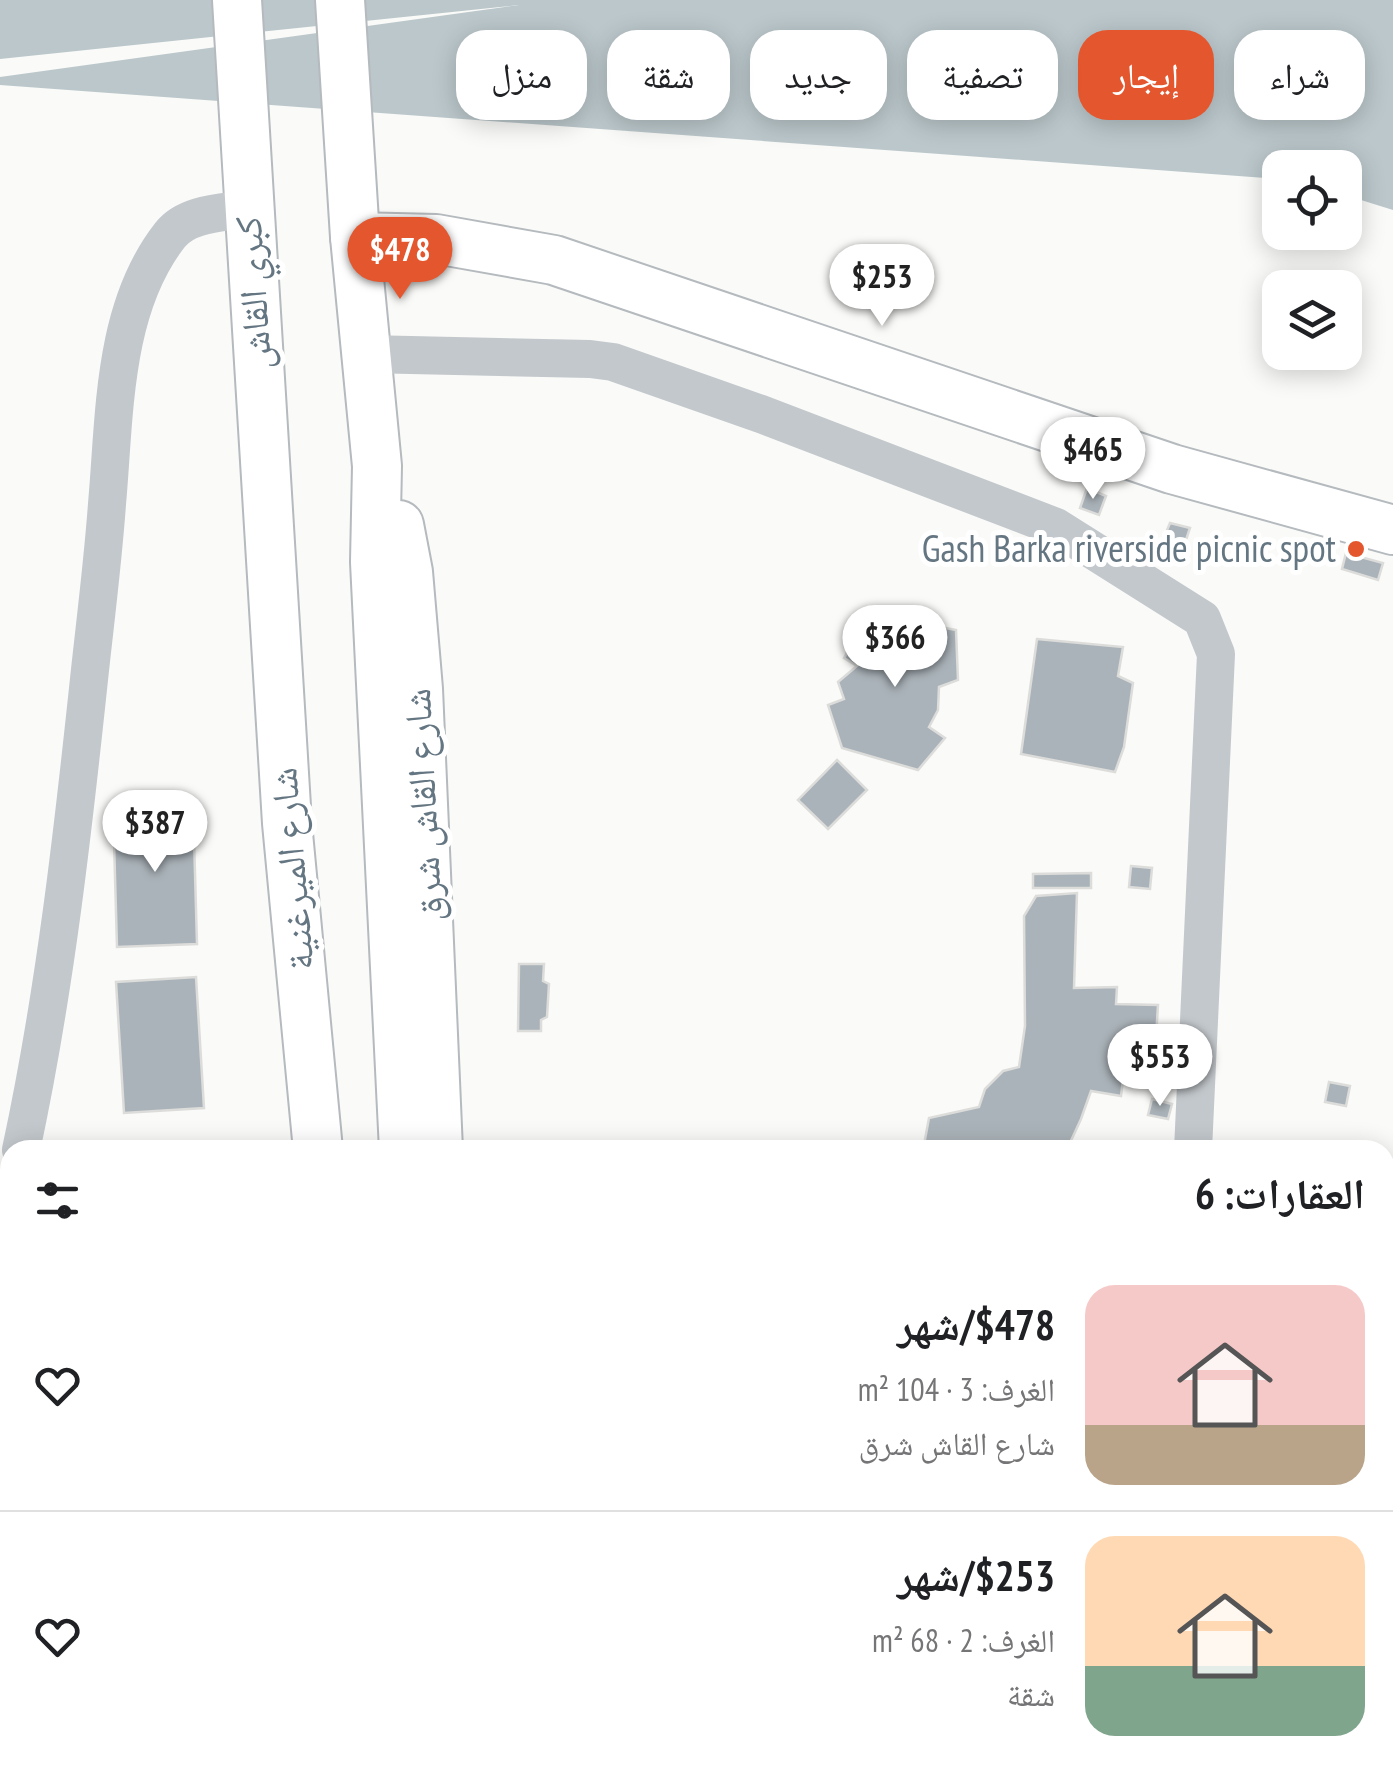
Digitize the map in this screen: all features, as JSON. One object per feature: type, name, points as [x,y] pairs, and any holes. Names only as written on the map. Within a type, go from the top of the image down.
[{"type":"main road","name":"كبري القاش","points":[[237,0],[271,587]]},
{"type":"main road","name":"شارع القاش شرق","points":[[340,0],[355,237],[377,466],[375,562],[404,1140]]},
{"type":"main road","points":[[355,237],[450,241],[554,260],[1172,468],[1393,530]]},
{"type":"main road","name":"شارع القاش شرق","points":[[377,466],[390,496],[408,572],[418,689],[438,1140]]},
{"type":"main road","name":"شارع الميرغنية","points":[[271,587],[286,823],[317,1140]]},
{"type":"street","points":[[23,1140],[56,956],[104,544],[120,364],[130,316],[159,252],[173,231],[246,188]]},
{"type":"street","points":[[366,354],[614,362],[1056,527],[1202,619],[1216,654],[1192,1140]]},
{"type":"shaded area","points":[[0,0],[1393,0],[1393,210],[1362,200],[1362,150],[1262,150],[1262,178],[477,120],[587,120],[587,30],[456,30],[456,118],[0,85],[0,77],[519,5],[0,59]]},
{"type":"building","points":[[1087,488],[1106,496],[1099,515],[1080,508]]},
{"type":"building","points":[[1170,523],[1190,528],[1184,546],[1163,540]]},
{"type":"building","points":[[1346,553],[1383,563],[1378,580],[1342,569]]},
{"type":"building","points":[[870,613],[956,630],[958,680],[939,687],[938,710],[929,727],[945,738],[918,770],[842,748],[828,705],[844,699],[838,682],[857,666],[844,658]]},
{"type":"building","points":[[1037,639],[1123,647],[1118,676],[1133,683],[1124,747],[1115,772],[1021,754]]},
{"type":"building","points":[[837,760],[867,790],[828,829],[798,800]]},
{"type":"building","points":[[193,803],[197,944],[117,947],[113,806]]},
{"type":"building","points":[[1131,866],[1152,868],[1150,889],[1129,887]]},
{"type":"building","points":[[1091,873],[1091,888],[1033,888],[1033,874]]},
{"type":"building","points":[[1077,893],[1074,988],[1117,987],[1116,1004],[1158,1005],[1155,1054],[1162,1079],[1123,1080],[1121,1096],[1091,1091],[1071,1140],[925,1140],[929,1118],[979,1107],[985,1089],[1003,1071],[1019,1067],[1025,1026],[1024,916],[1036,896]]},
{"type":"building","points":[[519,964],[544,964],[543,981],[549,984],[547,1017],[541,1020],[541,1031],[518,1031]]},
{"type":"building","points":[[196,977],[204,1108],[124,1113],[116,982]]},
{"type":"building","points":[[1329,1082],[1350,1086],[1346,1106],[1325,1102]]},
{"type":"building","points":[[1152,1099],[1172,1104],[1168,1119],[1148,1115]]},
{"type":"place","name":"Gash Barka riverside picnic spot","points":[[1356,549]]}]
